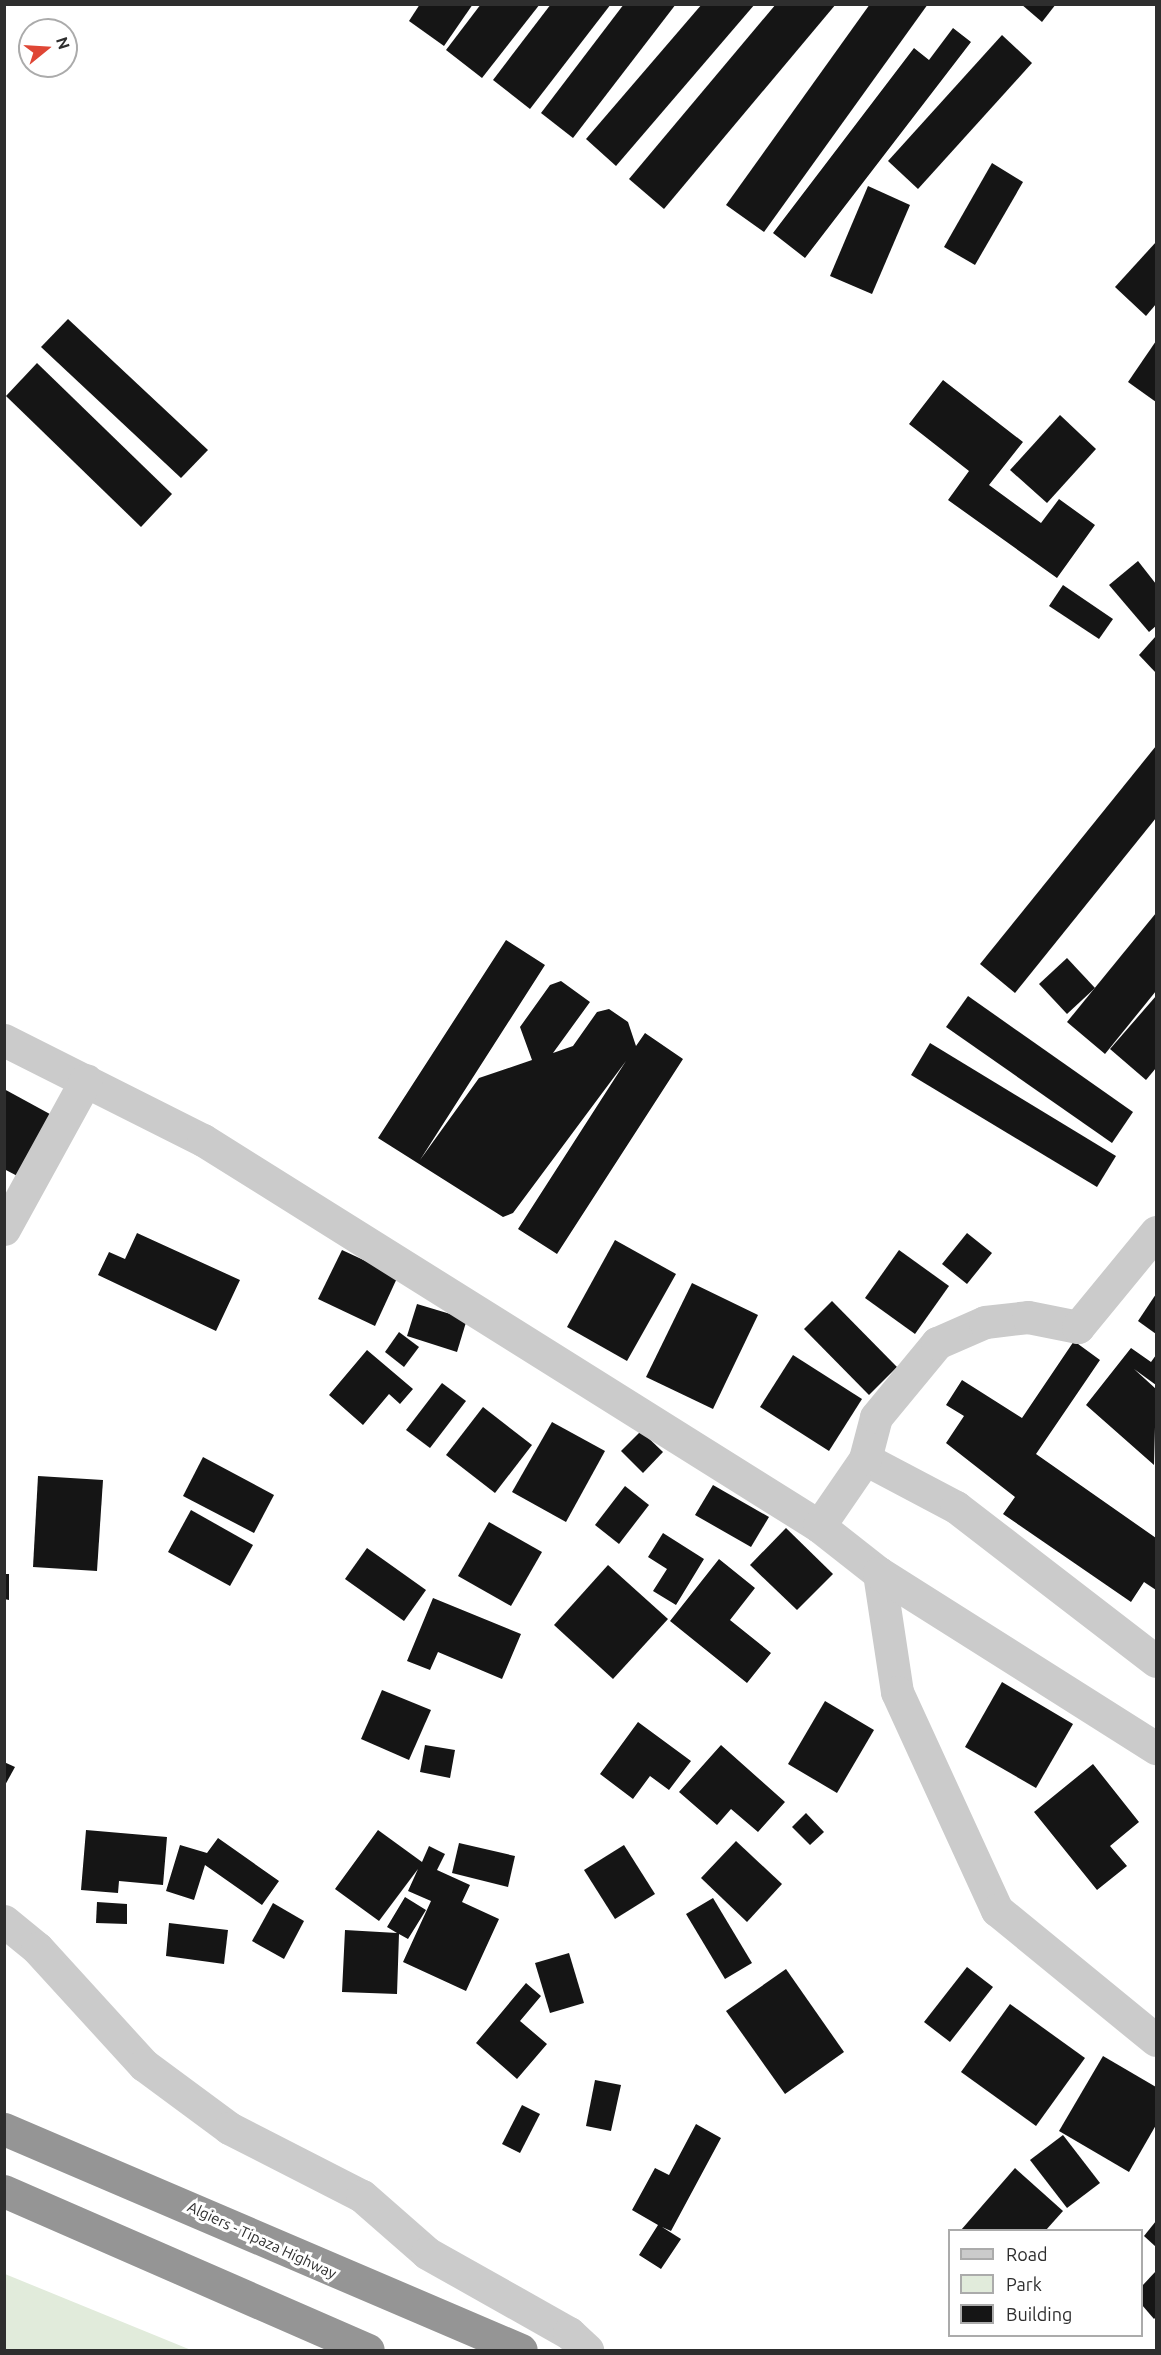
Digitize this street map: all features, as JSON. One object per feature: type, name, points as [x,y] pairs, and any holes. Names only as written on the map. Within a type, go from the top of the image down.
[{"type":"highway","name":"Algiers - Tipaza Highway","points":[[4,2129],[521,2350]]},
{"type":"highway","points":[[4,2191],[368,2350]]},
{"type":"street","points":[[4,1040],[203,1140],[819,1526],[879,1573],[1156,1748]]},
{"type":"street","points":[[4,1229],[86,1080]]},
{"type":"street","points":[[819,1526],[865,1459],[876,1417],[938,1343],[985,1322],[1028,1317],[1078,1327],[1156,1232]]},
{"type":"street","points":[[865,1459],[956,1508],[1156,1661]]},
{"type":"street","points":[[879,1573],[897,1692],[997,1910],[1156,2040]]},
{"type":"street","points":[[4,1921],[37,1947],[144,2065],[229,2128],[362,2196],[427,2253],[569,2333],[587,2350]]},
{"type":"green space","points":[[5,2274],[191,2350],[5,2350]]},
{"type":"building","points":[[420,4],[473,4],[444,46],[409,21]]},
{"type":"building","points":[[481,4],[540,4],[482,78],[446,50]]},
{"type":"building","points":[[551,4],[611,4],[530,109],[493,80]]},
{"type":"building","points":[[624,4],[676,4],[573,138],[541,113]]},
{"type":"building","points":[[702,4],[755,4],[616,166],[586,139]]},
{"type":"building","points":[[776,4],[836,4],[664,209],[629,179]]},
{"type":"building","points":[[870,4],[928,4],[764,232],[726,205]]},
{"type":"building","points":[[1021,4],[1056,4],[1042,22]]},
{"type":"building","points":[[953,28],[971,42],[805,258],[773,233],[914,48],[929,60]]},
{"type":"building","points":[[1002,35],[1032,63],[918,189],[888,161]]},
{"type":"building","points":[[992,163],[1023,182],[975,265],[944,247]]},
{"type":"building","points":[[868,186],[910,205],[872,294],[830,276]]},
{"type":"building","points":[[1156,242],[1156,304],[1146,316],[1115,287]]},
{"type":"building","points":[[68,319],[208,450],[181,478],[41,347]]},
{"type":"building","points":[[1156,341],[1156,402],[1128,382]]},
{"type":"building","points":[[37,363],[172,494],[141,527],[6,396]]},
{"type":"building","points":[[943,380],[1023,442],[989,485],[1041,523],[1059,499],[1095,525],[1057,578],[948,500],[969,471],[909,424]]},
{"type":"building","points":[[1060,415],[1096,449],[1047,503],[1010,470]]},
{"type":"building","points":[[1138,561],[1156,584],[1156,626],[1149,632],[1109,585]]},
{"type":"building","points":[[1063,585],[1113,619],[1099,639],[1049,606]]},
{"type":"building","points":[[1156,636],[1156,673],[1139,655]]},
{"type":"building","points":[[1156,746],[1156,818],[1015,993],[980,964]]},
{"type":"building","points":[[1156,913],[1156,991],[1105,1054],[1067,1022]]},
{"type":"building","points":[[506,940],[545,965],[420,1160],[479,1078],[532,1060],[520,1027],[550,985],[561,981],[590,1002],[553,1053],[573,1046],[597,1012],[609,1009],[628,1022],[636,1046],[645,1033],[683,1059],[557,1254],[518,1229],[626,1061],[513,1213],[503,1217],[378,1138]]},
{"type":"building","points":[[1067,958],[1095,988],[1067,1014],[1039,984]]},
{"type":"building","points":[[968,996],[1133,1112],[1112,1143],[946,1027]]},
{"type":"building","points":[[1156,996],[1156,1068],[1146,1080],[1110,1049]]},
{"type":"building","points":[[930,1043],[1116,1156],[1097,1187],[911,1075]]},
{"type":"building","points":[[4,1089],[59,1119],[25,1180],[4,1169]]},
{"type":"building","points":[[137,1233],[240,1280],[216,1331],[98,1275],[109,1252],[125,1259]]},
{"type":"building","points":[[967,1233],[992,1253],[967,1284],[942,1264]]},
{"type":"building","points":[[615,1240],[676,1274],[627,1361],[567,1327]]},
{"type":"building","points":[[342,1250],[398,1276],[375,1326],[318,1299]]},
{"type":"building","points":[[899,1250],[949,1286],[915,1334],[865,1298]]},
{"type":"building","points":[[692,1283],[758,1315],[713,1409],[646,1377]]},
{"type":"building","points":[[1156,1294],[1156,1334],[1138,1321]]},
{"type":"building","points":[[832,1301],[897,1367],[869,1395],[804,1329]]},
{"type":"building","points":[[417,1304],[467,1319],[457,1352],[407,1336]]},
{"type":"building","points":[[399,1332],[419,1347],[404,1367],[385,1352]]},
{"type":"building","points":[[1074,1341],[1100,1360],[1036,1454],[1156,1538],[1156,1590],[1144,1582],[1131,1602],[1003,1514],[1015,1497],[946,1443],[964,1416],[946,1405],[962,1380],[1022,1418]]},
{"type":"building","points":[[1131,1348],[1151,1362],[1156,1355],[1156,1385],[1134,1369],[1156,1389],[1154,1465],[1086,1405]]},
{"type":"building","points":[[367,1350],[413,1389],[400,1404],[389,1394],[363,1425],[329,1395]]},
{"type":"building","points":[[793,1355],[862,1399],[829,1451],[760,1407]]},
{"type":"building","points":[[442,1383],[466,1401],[430,1448],[406,1430]]},
{"type":"building","points":[[483,1407],[532,1445],[495,1493],[446,1455]]},
{"type":"building","points":[[552,1422],[605,1451],[566,1522],[512,1492]]},
{"type":"building","points":[[641,1431],[663,1452],[643,1473],[621,1451]]},
{"type":"building","points":[[203,1457],[274,1495],[254,1533],[183,1496]]},
{"type":"building","points":[[38,1476],[103,1480],[97,1571],[33,1567]]},
{"type":"building","points":[[713,1485],[769,1517],[751,1547],[695,1515]]},
{"type":"building","points":[[625,1486],[649,1505],[619,1544],[595,1525]]},
{"type":"building","points":[[191,1510],[253,1545],[230,1586],[168,1552]]},
{"type":"building","points":[[489,1522],[542,1552],[511,1606],[458,1576]]},
{"type":"building","points":[[786,1528],[833,1574],[797,1610],[750,1565]]},
{"type":"building","points":[[663,1533],[704,1559],[676,1605],[653,1591],[667,1569],[648,1557]]},
{"type":"building","points":[[367,1548],[426,1590],[404,1621],[345,1579]]},
{"type":"building","points":[[719,1559],[755,1588],[730,1620],[771,1653],[747,1683],[670,1621]]},
{"type":"building","points":[[608,1565],[668,1619],[613,1679],[554,1625]]},
{"type":"building","points":[[4,1574],[9,1574],[9,1600],[4,1599]]},
{"type":"building","points":[[433,1598],[521,1634],[502,1679],[438,1652],[430,1670],[407,1661]]},
{"type":"building","points":[[1002,1682],[1073,1724],[1036,1788],[965,1747]]},
{"type":"building","points":[[382,1690],[431,1710],[409,1760],[361,1739]]},
{"type":"building","points":[[825,1701],[874,1730],[837,1793],[788,1764]]},
{"type":"building","points":[[638,1722],[691,1761],[669,1790],[650,1776],[633,1799],[600,1774]]},
{"type":"building","points":[[425,1745],[455,1750],[450,1778],[420,1772]]},
{"type":"building","points":[[721,1745],[785,1802],[758,1832],[731,1809],[717,1825],[679,1792]]},
{"type":"building","points":[[4,1762],[15,1767],[4,1787]]},
{"type":"building","points":[[1093,1764],[1139,1822],[1110,1846],[1127,1866],[1097,1890],[1034,1812]]},
{"type":"building","points":[[806,1813],[824,1832],[810,1845],[792,1827]]},
{"type":"building","points":[[86,1830],[167,1837],[163,1885],[119,1881],[118,1893],[81,1890]]},
{"type":"building","points":[[378,1830],[422,1862],[429,1846],[445,1854],[437,1870],[470,1885],[462,1902],[499,1919],[466,1991],[403,1962],[431,1901],[408,1891],[418,1869],[379,1921],[335,1889]]},
{"type":"building","points":[[218,1838],[279,1881],[262,1905],[205,1865],[194,1900],[166,1891],[180,1845],[207,1853]]},
{"type":"building","points":[[736,1841],[782,1884],[747,1922],[701,1878]]},
{"type":"building","points":[[459,1843],[515,1856],[508,1887],[452,1873]]},
{"type":"building","points":[[624,1845],[655,1894],[615,1919],[584,1870]]},
{"type":"building","points":[[405,1897],[426,1910],[408,1939],[399,1934],[397,1994],[342,1992],[345,1930],[397,1933],[387,1927]]},
{"type":"building","points":[[713,1898],[752,1963],[725,1979],[686,1914]]},
{"type":"building","points":[[97,1902],[127,1904],[127,1924],[96,1923]]},
{"type":"building","points":[[273,1903],[304,1921],[284,1959],[252,1941]]},
{"type":"building","points":[[169,1923],[228,1930],[224,1964],[166,1956]]},
{"type":"building","points":[[569,1953],[584,2003],[550,2013],[535,1963]]},
{"type":"building","points":[[967,1967],[993,1987],[950,2042],[924,2022]]},
{"type":"building","points":[[786,1969],[844,2052],[785,2094],[726,2011]]},
{"type":"building","points":[[526,1983],[541,1996],[520,2021],[547,2044],[517,2079],[476,2043]]},
{"type":"building","points":[[1010,2004],[1085,2058],[1036,2126],[961,2072]]},
{"type":"building","points":[[1103,2056],[1156,2087],[1156,2125],[1129,2172],[1059,2131]]},
{"type":"building","points":[[595,2080],[621,2085],[611,2131],[586,2126]]},
{"type":"building","points":[[522,2105],[540,2114],[520,2153],[502,2144]]},
{"type":"building","points":[[696,2124],[721,2138],[671,2231],[662,2227],[681,2239],[661,2269],[639,2255],[658,2225],[632,2210],[655,2168],[669,2175]]},
{"type":"building","points":[[1063,2135],[1100,2183],[1067,2208],[1030,2160]]},
{"type":"building","points":[[1015,2168],[1063,2211],[1047,2229],[962,2229]]},
{"type":"building","points":[[1156,2221],[1156,2247],[1144,2236]]},
{"type":"building","points":[[1156,2271],[1156,2317],[1154,2319],[1143,2306],[1143,2285]]}]
